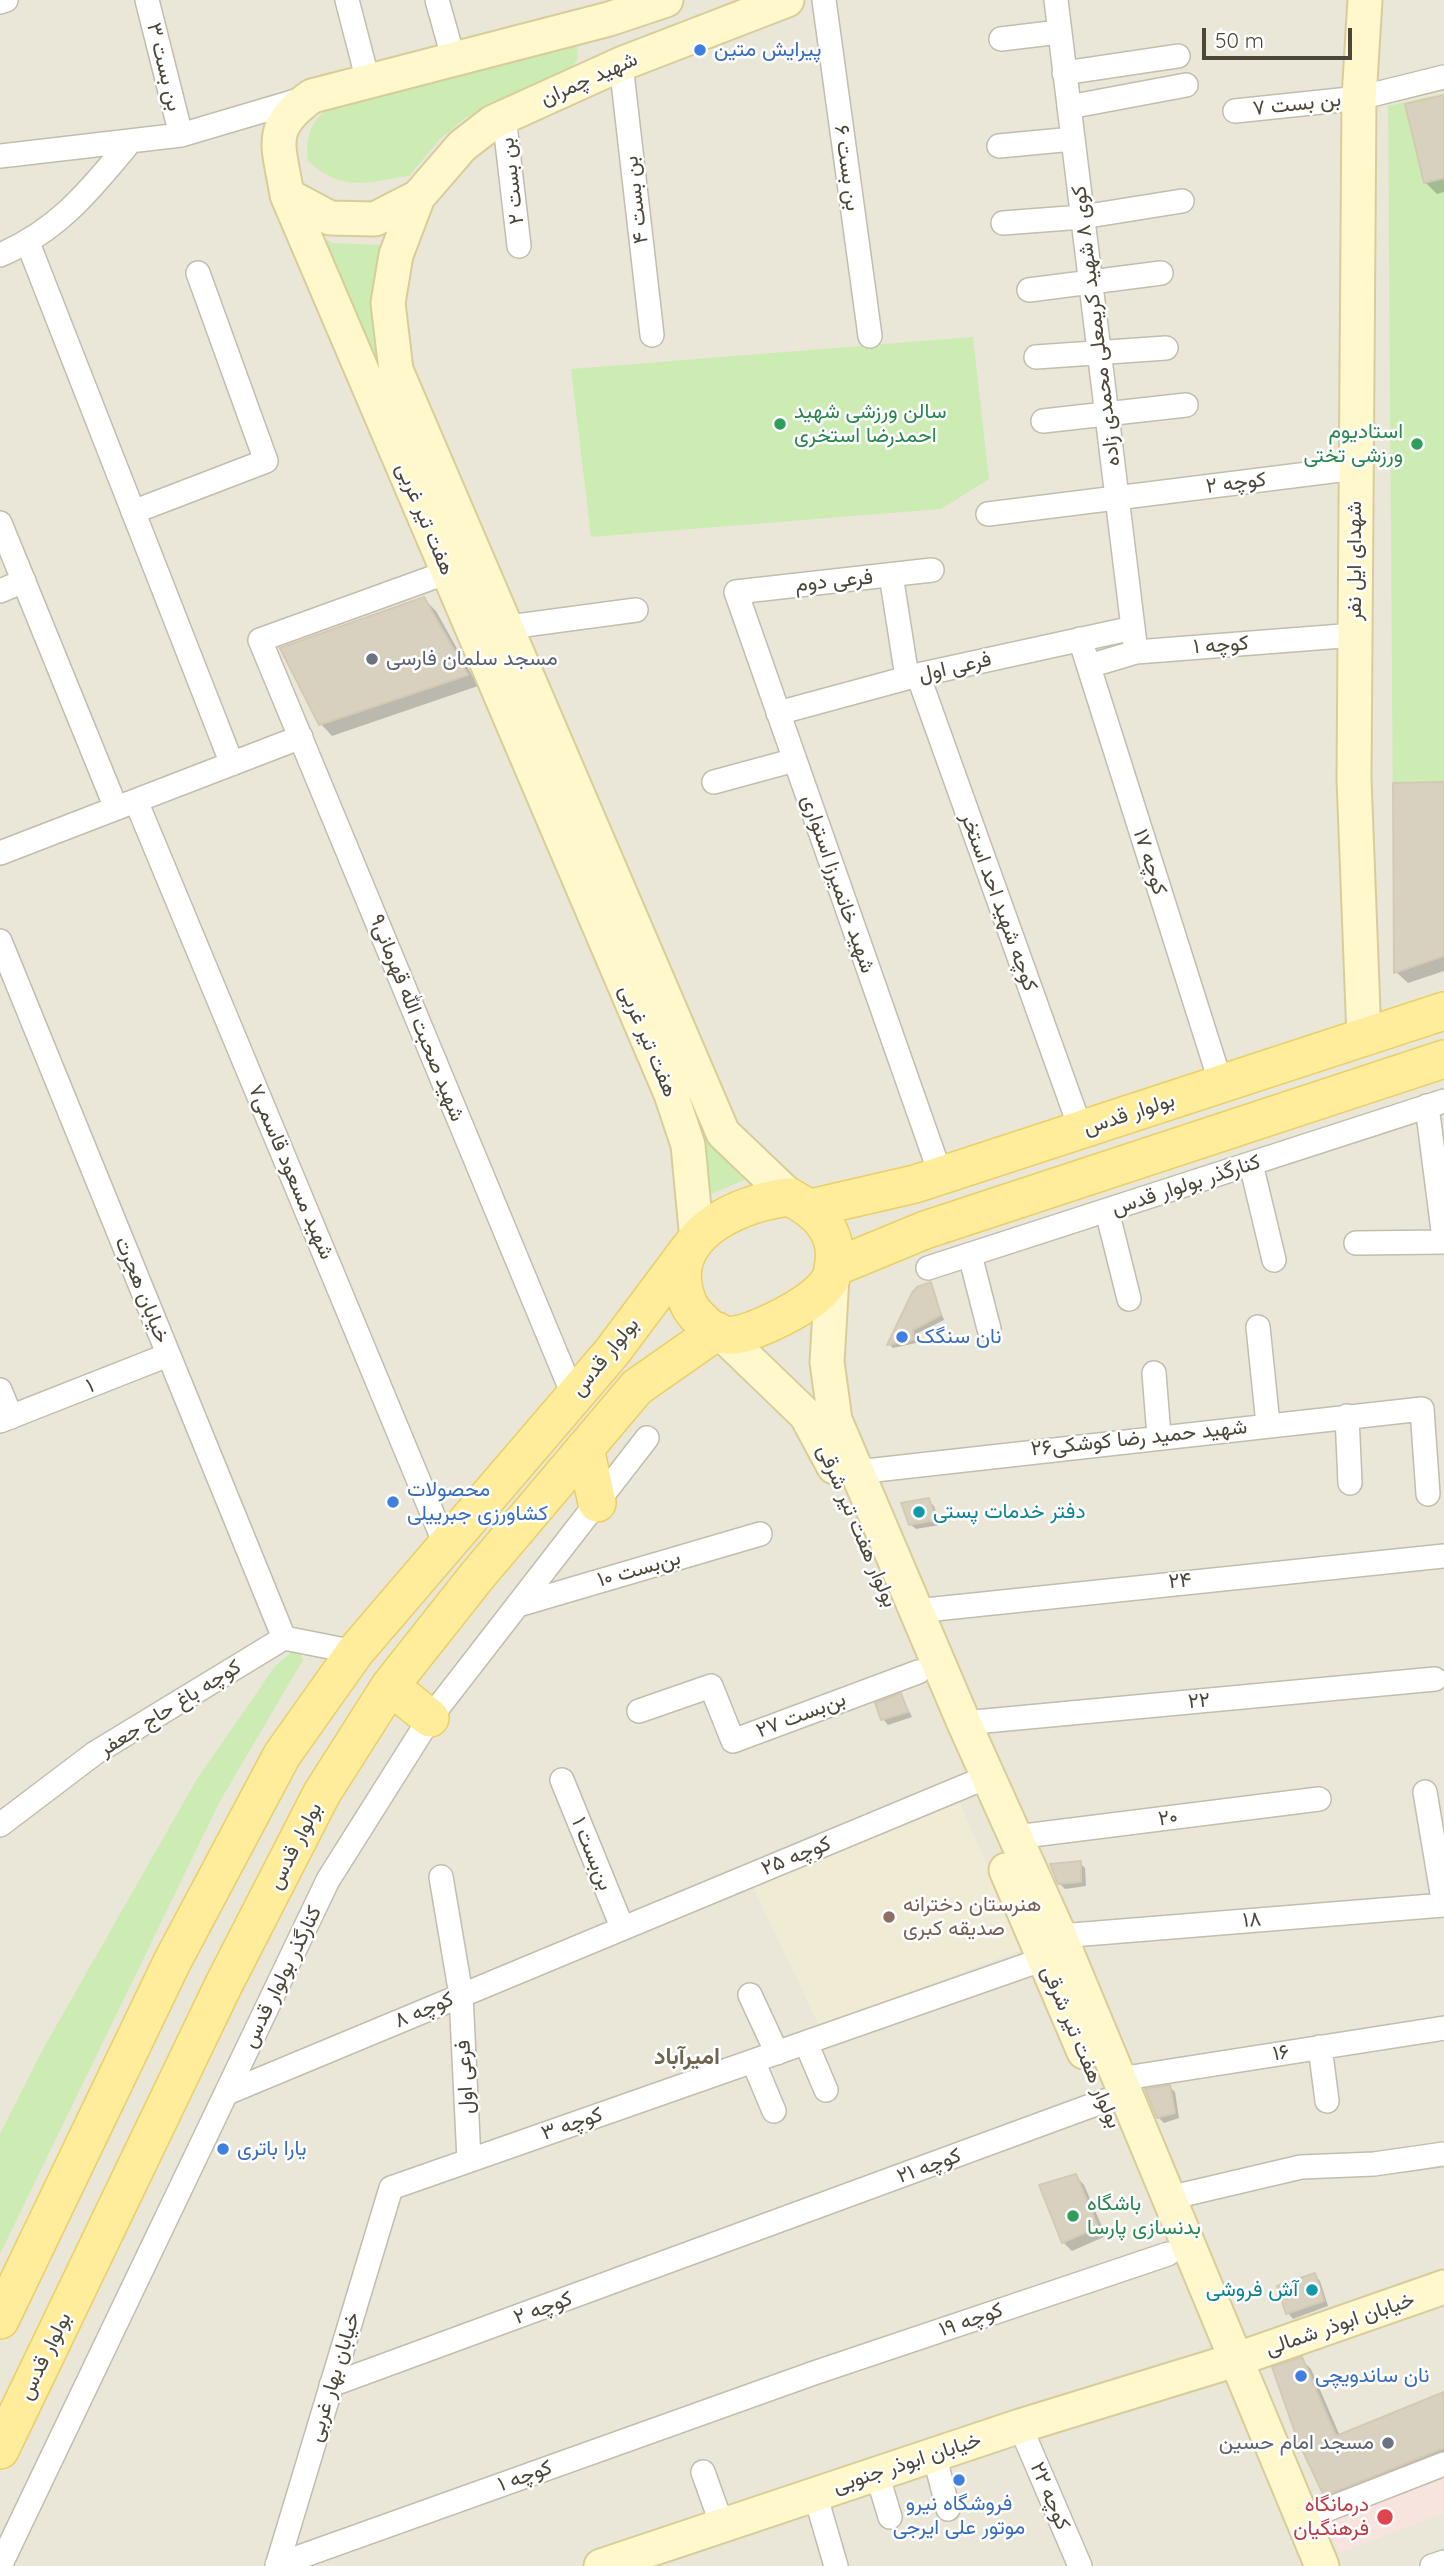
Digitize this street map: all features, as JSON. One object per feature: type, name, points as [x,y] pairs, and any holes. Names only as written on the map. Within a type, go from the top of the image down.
[{"type":"main road","points":[[621,64],[606,9],[666,0]]},
{"type":"main road","name":"شهید چمران","points":[[418,197],[462,146],[504,116],[621,64],[787,0]]},
{"type":"main road","name":"شهدای ایل نفر","points":[[1364,1037],[1354,779],[1359,98],[1365,0]]},
{"type":"main road","name":"هفت تیر غربی","points":[[606,9],[453,57],[312,96],[290,112],[277,134],[287,195],[671,1094],[688,1145],[693,1244]]},
{"type":"main road","points":[[287,195],[330,218],[376,219],[418,197]]},
{"type":"main road","name":"هفت تیر غربی","points":[[418,197],[396,255],[387,303],[396,370],[509,627],[723,1133],[800,1203]]},
{"type":"main road","name":"بولوار قدس","points":[[800,1203],[928,1180],[1444,1011]]},
{"type":"main road","points":[[720,1334],[753,1331],[784,1316],[815,1296],[833,1273],[925,1230],[1444,1059]]},
{"type":"main road","points":[[925,1230],[908,1227],[899,1221],[894,1211],[896,1199],[928,1180]]},
{"type":"main road","points":[[764,1199],[800,1203],[823,1219],[831,1237],[833,1273],[821,1417],[692,1311],[684,1290],[681,1272],[693,1244],[720,1219],[764,1199]]},
{"type":"main road","name":"بولوار قدس","points":[[0,2320],[172,1962],[282,1755],[355,1652],[612,1352],[693,1244]]},
{"type":"main road","name":"بولوار قدس","points":[[0,2450],[224,1984],[322,1793],[390,1686],[637,1387],[720,1334]]},
{"type":"main road","points":[[612,1352],[632,1361],[639,1374],[637,1387]]},
{"type":"main road","name":"بولوار هفت تیر شرقی","points":[[821,1417],[857,1472],[964,1723],[1016,1837],[1029,1894]]},
{"type":"main road","name":"بولوار هفت تیر شرقی","points":[[821,1417],[826,1447],[918,1672],[970,1784],[1029,1894],[1112,2090],[1168,2254],[1303,2519],[1322,2566]]},
{"type":"main road","points":[[585,1448],[597,1503]]},
{"type":"main road","points":[[390,1686],[430,1718]]},
{"type":"main road","name":"بولوار هفت تیر شرقی","points":[[1112,2090],[1169,2198],[1225,2363],[1302,2566]]},
{"type":"main road","name":"خیابان ابوذر شمالی","points":[[1225,2363],[1444,2287]]},
{"type":"main road","name":"خیابان ابوذر جنوبی","points":[[601,2566],[656,2557],[722,2525],[1020,2426],[1225,2363]]},
{"type":"street","points":[[0,2],[6,0]]},
{"type":"street","name":"بن بست ۳","points":[[147,0],[181,135]]},
{"type":"street","points":[[347,0],[368,81]]},
{"type":"street","points":[[437,0],[453,57]]},
{"type":"street","name":"بن بست ۶","points":[[824,0],[870,336]]},
{"type":"street","name":"کوی ۸ شهید کریمعلی محمدی زاده","points":[[1056,0],[1136,652]]},
{"type":"street","points":[[1001,39],[1059,32]]},
{"type":"street","points":[[1065,73],[1178,56]]},
{"type":"street","name":"بن بست ۴","points":[[621,64],[652,335]]},
{"type":"street","name":"بن بست ۷","points":[[1235,111],[1359,98],[1444,77]]},
{"type":"street","points":[[1069,107],[1186,86]]},
{"type":"street","points":[[0,156],[181,135],[312,96]]},
{"type":"street","name":"بن بست ۲","points":[[504,116],[519,246]]},
{"type":"street","points":[[999,146],[1073,139]]},
{"type":"street","points":[[0,255],[28,243],[77,205],[130,142]]},
{"type":"street","points":[[1003,223],[1082,217],[1182,201]]},
{"type":"street","points":[[28,243],[232,764]]},
{"type":"street","points":[[133,512],[266,461],[198,273]]},
{"type":"street","points":[[1029,290],[1161,273]]},
{"type":"street","points":[[1036,357],[1166,348]]},
{"type":"street","points":[[1044,421],[1186,405]]},
{"type":"street","name":"کوچه ۲","points":[[988,514],[1356,468]]},
{"type":"street","name":"شهید مسعود قاسمی۷","points":[[0,523],[126,805],[445,1544]]},
{"type":"street","name":"فرعی دوم","points":[[736,592],[932,570]]},
{"type":"street","name":"شهید صحبت الله قهرمانی۹","points":[[448,572],[260,640],[574,1397]]},
{"type":"street","name":"کوچه شهید احد استخر","points":[[891,575],[913,676],[1081,1130]]},
{"type":"street","points":[[0,591],[24,581]]},
{"type":"street","name":"شهید خانمیرزا استواری","points":[[736,592],[795,760],[928,1180]]},
{"type":"street","points":[[509,627],[636,610]]},
{"type":"street","name":"فرعی اول","points":[[778,713],[913,676],[1133,628]]},
{"type":"street","name":"کوچه ۱","points":[[1088,666],[1136,652],[1355,635]]},
{"type":"street","name":"کوچه ۱۷","points":[[1080,639],[1221,1084]]},
{"type":"street","points":[[0,853],[301,737]]},
{"type":"street","points":[[714,782],[795,760]]},
{"type":"street","name":"خیابان هجرت","points":[[0,941],[9,989],[169,1355],[284,1638]]},
{"type":"street","points":[[1356,1243],[1444,1240],[1436,1103]]},
{"type":"street","name":"کنارگذر بولوار قدس","points":[[928,1268],[1436,1103]]},
{"type":"street","points":[[1251,1164],[1274,1260]]},
{"type":"street","points":[[1001,1205],[1050,1229]]},
{"type":"street","points":[[1107,1210],[1129,1299]]},
{"type":"street","points":[[970,1255],[989,1329]]},
{"type":"street","points":[[1258,1327],[1268,1424]]},
{"type":"street","name":"۱","points":[[0,1390],[5,1419],[169,1355]]},
{"type":"street","points":[[1154,1373],[1159,1436]]},
{"type":"street","name":"شهید حمید رضا کوشکی۲۶","points":[[857,1472],[1159,1436],[1422,1409],[1428,1494]]},
{"type":"street","points":[[1347,1416],[1350,1483]]},
{"type":"street","name":"کنارگذر بولوار قدس","points":[[0,2566],[328,1880],[430,1718],[647,1438]]},
{"type":"street","name":"بن‌بست ۱۰","points":[[518,1605],[760,1534]]},
{"type":"street","name":"۲۴","points":[[916,1611],[1444,1556]]},
{"type":"street","points":[[284,1638],[355,1652]]},
{"type":"street","name":"کوچه باغ حاج جعفر","points":[[0,1825],[95,1753],[284,1638]]},
{"type":"street","name":"بن‌بست ۲۷","points":[[639,1711],[711,1686],[733,1741],[918,1672]]},
{"type":"street","name":"۲۲","points":[[964,1723],[1435,1679]]},
{"type":"street","name":"بن‌بست ۱","points":[[562,1780],[622,1927]]},
{"type":"street","name":"کوچه ۲۵","points":[[622,1927],[970,1784]]},
{"type":"street","points":[[1425,1792],[1444,1905]]},
{"type":"street","name":"۲۰","points":[[1016,1837],[1319,1799]]},
{"type":"street","name":"فرعی اول","points":[[442,1877],[461,1995],[469,2160]]},
{"type":"street","name":"۱۸","points":[[806,2043],[1052,1948],[1444,1905]]},
{"type":"street","name":"کوچه ۸","points":[[227,2093],[622,1927]]},
{"type":"street","points":[[750,1995],[777,2053]]},
{"type":"street","name":"۱۶","points":[[1112,2090],[1320,2047],[1444,2028]]},
{"type":"street","points":[[806,2043],[826,2090]]},
{"type":"street","name":"کوچه ۳","points":[[391,2188],[806,2043]]},
{"type":"street","points":[[1320,2047],[1327,2101]]},
{"type":"street","points":[[753,2061],[774,2111]]},
{"type":"street","name":"کوچه ۲۱","points":[[755,2230],[1112,2090]]},
{"type":"street","points":[[1169,2198],[1301,2167],[1374,2164],[1444,2154]]},
{"type":"street","name":"خیابان بهار غربی","points":[[277,2566],[391,2188]]},
{"type":"street","name":"کوچه ۲","points":[[331,2385],[755,2230]]},
{"type":"street","name":"کوچه ۱۹","points":[[773,2388],[1168,2254]]},
{"type":"street","name":"کوچه ۱","points":[[277,2566],[773,2388]]},
{"type":"street","name":"کوچه ۲۲","points":[[1020,2426],[1080,2566]]},
{"type":"street","points":[[934,2455],[948,2510]]},
{"type":"street","points":[[1303,2519],[1444,2464]]},
{"type":"street","points":[[703,2472],[722,2525]]},
{"type":"street","points":[[877,2473],[890,2517]]},
{"type":"street","points":[[815,2494],[835,2566]]},
{"type":"street","points":[[1432,2566],[1444,2562]]},
{"type":"shaded area","points":[[0,0],[1444,0],[1444,2566],[0,2566]]},
{"type":"shaded area","name":"هنرستان دخترانه صدیقه کبری","points":[[958,1799],[1024,1949],[819,2026],[752,1885]]},
{"type":"shaded area","name":"درمانگاه فرهنگیان","points":[[1444,2477],[1444,2513],[1339,2553],[1326,2521]]},
{"type":"green space","points":[[565,39],[577,45],[578,58],[570,70],[465,118],[439,140],[409,176],[356,183],[332,178],[308,161],[310,132],[326,109]]},
{"type":"green space","name":"استادیوم ورزشی تختی","points":[[1444,93],[1444,956],[1394,973],[1388,106]]},
{"type":"green space","points":[[323,237],[332,243],[382,245],[377,332],[751,1177],[702,1198],[709,1176],[705,1156],[322,244]]},
{"type":"green space","name":"سالن ورزشی شهید احمدرضا استخری","points":[[973,337],[989,479],[941,509],[591,537],[571,369]]},
{"type":"green space","points":[[298,1647],[303,1660],[220,1801],[0,2254],[0,2134],[43,2049],[197,1779],[276,1665]]},
{"type":"building","points":[[1444,95],[1444,178],[1424,183],[1405,104]]},
{"type":"building","name":"مسجد سلمان فارسی","points":[[424,597],[468,675],[319,725],[280,648]]},
{"type":"building","points":[[1444,782],[1444,956],[1394,973],[1393,783]]},
{"type":"building","points":[[931,1282],[941,1315],[913,1330],[913,1340],[887,1345],[912,1293],[917,1287]]},
{"type":"building","name":"دفتر خدمات پستی","points":[[929,1498],[936,1520],[909,1525],[901,1503]]},
{"type":"building","points":[[901,1693],[908,1712],[881,1720],[875,1703]]},
{"type":"building","points":[[1081,1861],[1081,1882],[1058,1884],[1050,1864]]},
{"type":"building","points":[[1170,2085],[1175,2113],[1157,2118],[1145,2089]]},
{"type":"building","name":"باشگاه بدنسازی پارسا","points":[[1076,2174],[1098,2227],[1062,2243],[1039,2185]]},
{"type":"building","points":[[1315,2273],[1324,2301],[1286,2314],[1277,2286]]},
{"type":"building","points":[[1302,2357],[1336,2436],[1444,2392],[1444,2448],[1324,2496],[1298,2441],[1272,2367]]},
{"type":"place","name":"پیرایش متین","points":[[700,50]]},
{"type":"place","name":"سالن ورزشی شهید احمدرضا استخری","points":[[780,424]]},
{"type":"place","name":"استادیوم ورزشی تختی","points":[[1417,444]]},
{"type":"place","name":"مسجد سلمان فارسی","points":[[372,659]]},
{"type":"place","name":"نان سنگک","points":[[902,1337]]},
{"type":"place","name":"محصولات کشاورزی جبرییلی","points":[[393,1502]]},
{"type":"place","name":"دفتر خدمات پستی","points":[[919,1512]]},
{"type":"place","name":"هنرستان دخترانه صدیقه کبری","points":[[889,1917]]},
{"type":"place","name":"یارا باتری","points":[[223,2149]]},
{"type":"place","name":"باشگاه بدنسازی پارسا","points":[[1073,2216]]},
{"type":"place","name":"آش فروشی","points":[[1312,2290]]},
{"type":"place","name":"نان ساندویچی","points":[[1301,2376]]},
{"type":"place","name":"مسجد امام حسین","points":[[1388,2443]]},
{"type":"place","name":"فروشگاه نیرو موتور علی ایرجی","points":[[959,2480]]},
{"type":"place","name":"درمانگاه فرهنگیان","points":[[1385,2517]]},
{"type":"district","name":"امیرآباد","points":[[687,2057]]}]
